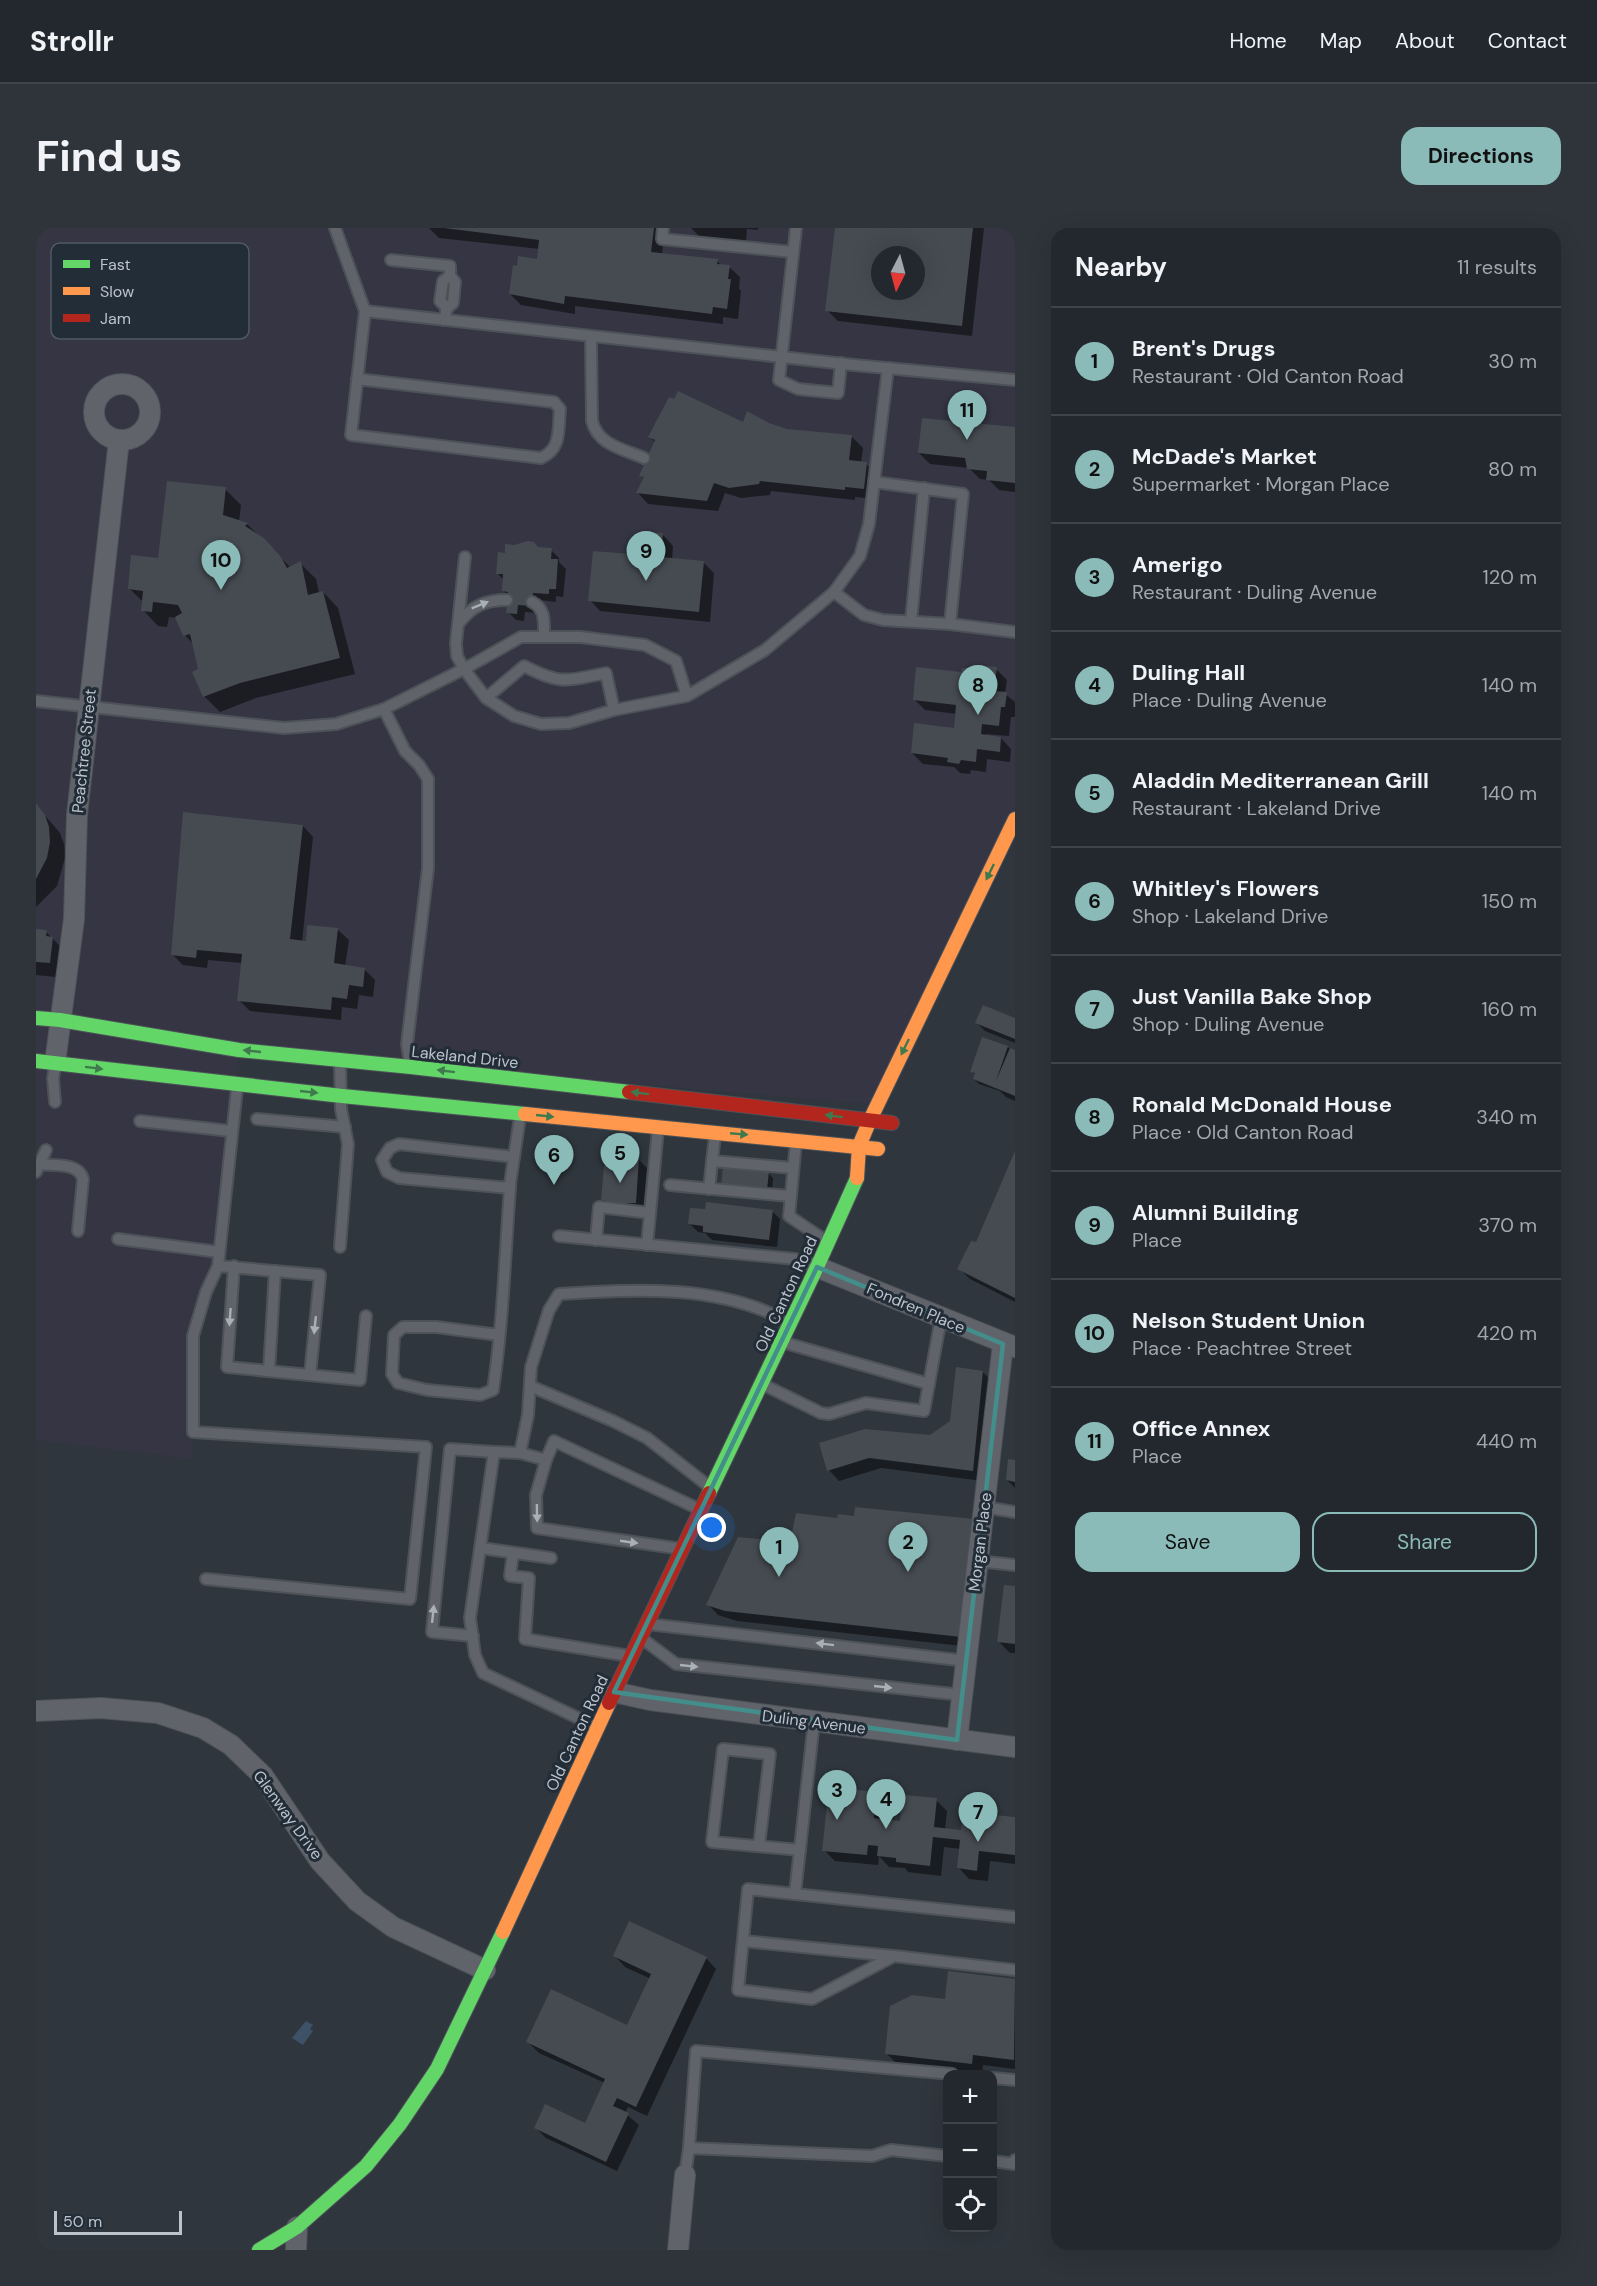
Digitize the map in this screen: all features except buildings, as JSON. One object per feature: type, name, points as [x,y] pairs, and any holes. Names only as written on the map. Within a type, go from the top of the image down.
[{"type":"main road","name":"Old Canton Road","points":[[857,1178],[859,1146],[870,1120],[1015,819]]},
{"type":"main road","name":"Lakeland Drive","points":[[36,1018],[239,1050],[411,1067],[892,1123]]},
{"type":"main road","points":[[46,1062],[342,1096],[796,1139],[878,1149]]},
{"type":"main road","name":"Old Canton Road","points":[[259,2250],[297,2227],[366,2166],[400,2124],[437,2068],[646,1623],[782,1342],[857,1178],[878,1149],[900,1107]]},
{"type":"street","name":"Peachtree Street","points":[[46,1062],[60,1020],[74,919],[77,815],[119,440]]},
{"type":"street","name":"Fondren Place","points":[[817,1267],[1009,1346]]},
{"type":"street","name":"Morgan Place","points":[[957,1740],[984,1507],[1009,1346]]},
{"type":"street","name":"Duling Avenue","points":[[614,1692],[650,1700],[1015,1748]]},
{"type":"street","name":"Glenway Drive","points":[[36,1711],[101,1708],[158,1713],[203,1728],[231,1745],[263,1776],[320,1861],[357,1901],[393,1927],[485,1970]]},
{"type":"street","points":[[678,2250],[685,2175]]},
{"type":"street","points":[[296,2250],[297,2227]]},
{"type":"lane","points":[[335,228],[365,311],[357,379],[351,435],[541,458],[550,454],[556,446],[560,409],[554,402],[357,379]]},
{"type":"lane","points":[[663,228],[662,238],[793,252]]},
{"type":"lane","points":[[796,228],[779,380],[798,389],[838,393],[841,363]]},
{"type":"lane","points":[[391,260],[450,266],[450,276],[443,281],[440,301],[447,308],[444,320]]},
{"type":"lane","points":[[365,311],[591,337],[1015,380]]},
{"type":"lane","points":[[591,337],[592,421],[595,432],[601,440],[644,458]]},
{"type":"lane","points":[[465,557],[457,656],[486,698],[514,716],[541,724],[569,723],[614,710],[687,696],[765,650],[834,591],[860,556],[869,524],[888,368]]},
{"type":"lane","points":[[874,482],[963,494],[950,624]]},
{"type":"lane","points":[[911,621],[924,488]]},
{"type":"lane","points":[[834,591],[864,615],[883,620],[950,624],[1015,632]]},
{"type":"lane","points":[[458,623],[469,610],[482,603],[507,600]]},
{"type":"lane","points":[[532,602],[542,611],[544,637]]},
{"type":"lane","points":[[36,701],[284,728],[336,724],[384,709],[464,669],[521,636],[580,637],[645,645],[676,661],[687,696]]},
{"type":"lane","points":[[486,698],[524,666],[545,677],[566,682],[606,673],[614,710]]},
{"type":"lane","points":[[384,709],[405,751],[428,778],[428,867],[407,1044],[411,1067]]},
{"type":"lane","points":[[339,1061],[341,1109],[348,1144],[340,1247]]},
{"type":"lane","points":[[46,1062],[53,1078],[55,1102]]},
{"type":"lane","points":[[206,1579],[410,1599],[426,1447],[193,1432],[194,1336],[206,1292],[218,1266],[231,1131],[238,1085]]},
{"type":"lane","points":[[499,1335],[436,1327],[404,1327],[394,1335],[392,1374],[398,1383],[427,1390],[480,1395],[493,1389],[499,1335],[510,1188],[520,1113]]},
{"type":"lane","points":[[257,1119],[345,1127]]},
{"type":"lane","points":[[140,1121],[231,1131]]},
{"type":"lane","points":[[647,1245],[658,1126]]},
{"type":"lane","points":[[709,1189],[715,1131]]},
{"type":"lane","points":[[796,1139],[789,1196],[789,1216],[829,1242]]},
{"type":"lane","points":[[510,1188],[399,1178],[387,1172],[382,1160],[390,1148],[399,1144],[514,1157]]},
{"type":"lane","points":[[46,1150],[37,1168],[74,1168],[82,1174],[78,1230]]},
{"type":"lane","points":[[712,1161],[739,1166],[793,1168]]},
{"type":"lane","points":[[670,1185],[737,1189],[789,1196]]},
{"type":"lane","points":[[596,1240],[599,1207],[650,1213]]},
{"type":"lane","points":[[559,1236],[795,1259],[817,1267]]},
{"type":"lane","points":[[118,1239],[219,1252]]},
{"type":"lane","points":[[218,1266],[320,1275],[310,1375]]},
{"type":"lane","points":[[234,1266],[227,1367],[360,1380],[366,1317]]},
{"type":"lane","points":[[269,1371],[275,1271]]},
{"type":"lane","points":[[520,1453],[528,1415],[531,1367],[549,1310],[560,1294],[636,1289],[706,1296],[761,1308],[790,1323]]},
{"type":"lane","points":[[761,1384],[821,1413],[829,1414],[866,1403],[924,1411],[941,1318]]},
{"type":"lane","points":[[782,1342],[929,1384]]},
{"type":"lane","points":[[530,1386],[614,1421],[647,1438],[711,1488]]},
{"type":"lane","points":[[682,1549],[537,1528],[536,1495],[554,1441],[701,1510]]},
{"type":"lane","points":[[473,1636],[432,1632],[450,1449],[520,1453],[546,1460]]},
{"type":"lane","points":[[494,1452],[470,1618],[476,1655],[483,1672],[597,1727]]},
{"type":"lane","points":[[984,1507],[1015,1512]]},
{"type":"lane","points":[[481,1548],[551,1558]]},
{"type":"lane","points":[[513,1552],[510,1576],[529,1578],[525,1639],[631,1656]]},
{"type":"lane","points":[[978,1561],[1015,1565]]},
{"type":"lane","points":[[646,1623],[966,1661]]},
{"type":"lane","points":[[640,1637],[676,1664],[962,1695]]},
{"type":"lane","points":[[795,1894],[814,1721]]},
{"type":"lane","points":[[759,1846],[770,1754],[723,1749],[712,1842],[800,1850]]},
{"type":"lane","points":[[894,1956],[812,1998],[738,1990],[748,1889],[1015,1917]]},
{"type":"lane","points":[[743,1941],[1015,1970]]},
{"type":"lane","points":[[685,2175],[696,2051],[943,2073]]},
{"type":"lane","points":[[997,2078],[1015,2080]]},
{"type":"lane","points":[[689,2148],[872,2156],[891,2150],[943,2155]]},
{"type":"lane","points":[[997,2162],[1014,2164],[1015,2160]]},
{"type":"highlighted area","points":[[817,1267],[1003,1344],[957,1740],[614,1692]]},
{"type":"shaded area","points":[[36,228],[1015,228],[1015,819],[878,1105],[239,1050],[218,1266],[193,1336],[192,1459],[36,1440]]},
{"type":"shaded area","points":[[306,2021],[313,2025],[310,2029],[313,2031],[303,2045],[292,2038]]},
{"type":"traffic: fast","points":[[36,1018],[239,1050],[629,1092]]},
{"type":"traffic: fast","points":[[36,1061],[342,1096],[525,1114]]},
{"type":"traffic: fast","points":[[709,1493],[857,1178]]},
{"type":"traffic: fast","points":[[259,2250],[297,2227],[366,2166],[400,2124],[437,2069],[503,1932]]},
{"type":"traffic: slow","points":[[857,1178],[859,1146],[870,1120],[1015,819]]},
{"type":"traffic: slow","points":[[525,1114],[878,1149]]},
{"type":"traffic: slow","points":[[503,1932],[609,1703]]},
{"type":"traffic: jam","points":[[629,1092],[892,1123]]},
{"type":"traffic: jam","points":[[609,1703],[709,1493]]},
{"type":"place","name":"Office Annex","points":[[967,440]]},
{"type":"place","name":"Alumni Building","points":[[646,581]]},
{"type":"place","name":"Nelson Student Union","points":[[221,590]]},
{"type":"place","name":"Ronald McDonald House","points":[[978,715]]},
{"type":"place","name":"Aladdin Mediterranean Grill","points":[[620,1183]]},
{"type":"place","name":"Whitley's Flowers","points":[[554,1185]]},
{"type":"place","name":"McDade's Market","points":[[908,1572]]},
{"type":"place","name":"Brent's Drugs","points":[[779,1577]]},
{"type":"place","name":"Amerigo","points":[[837,1820]]},
{"type":"place","name":"Duling Hall","points":[[886,1829]]},
{"type":"place","name":"Just Vanilla Bake Shop","points":[[978,1842]]}]
